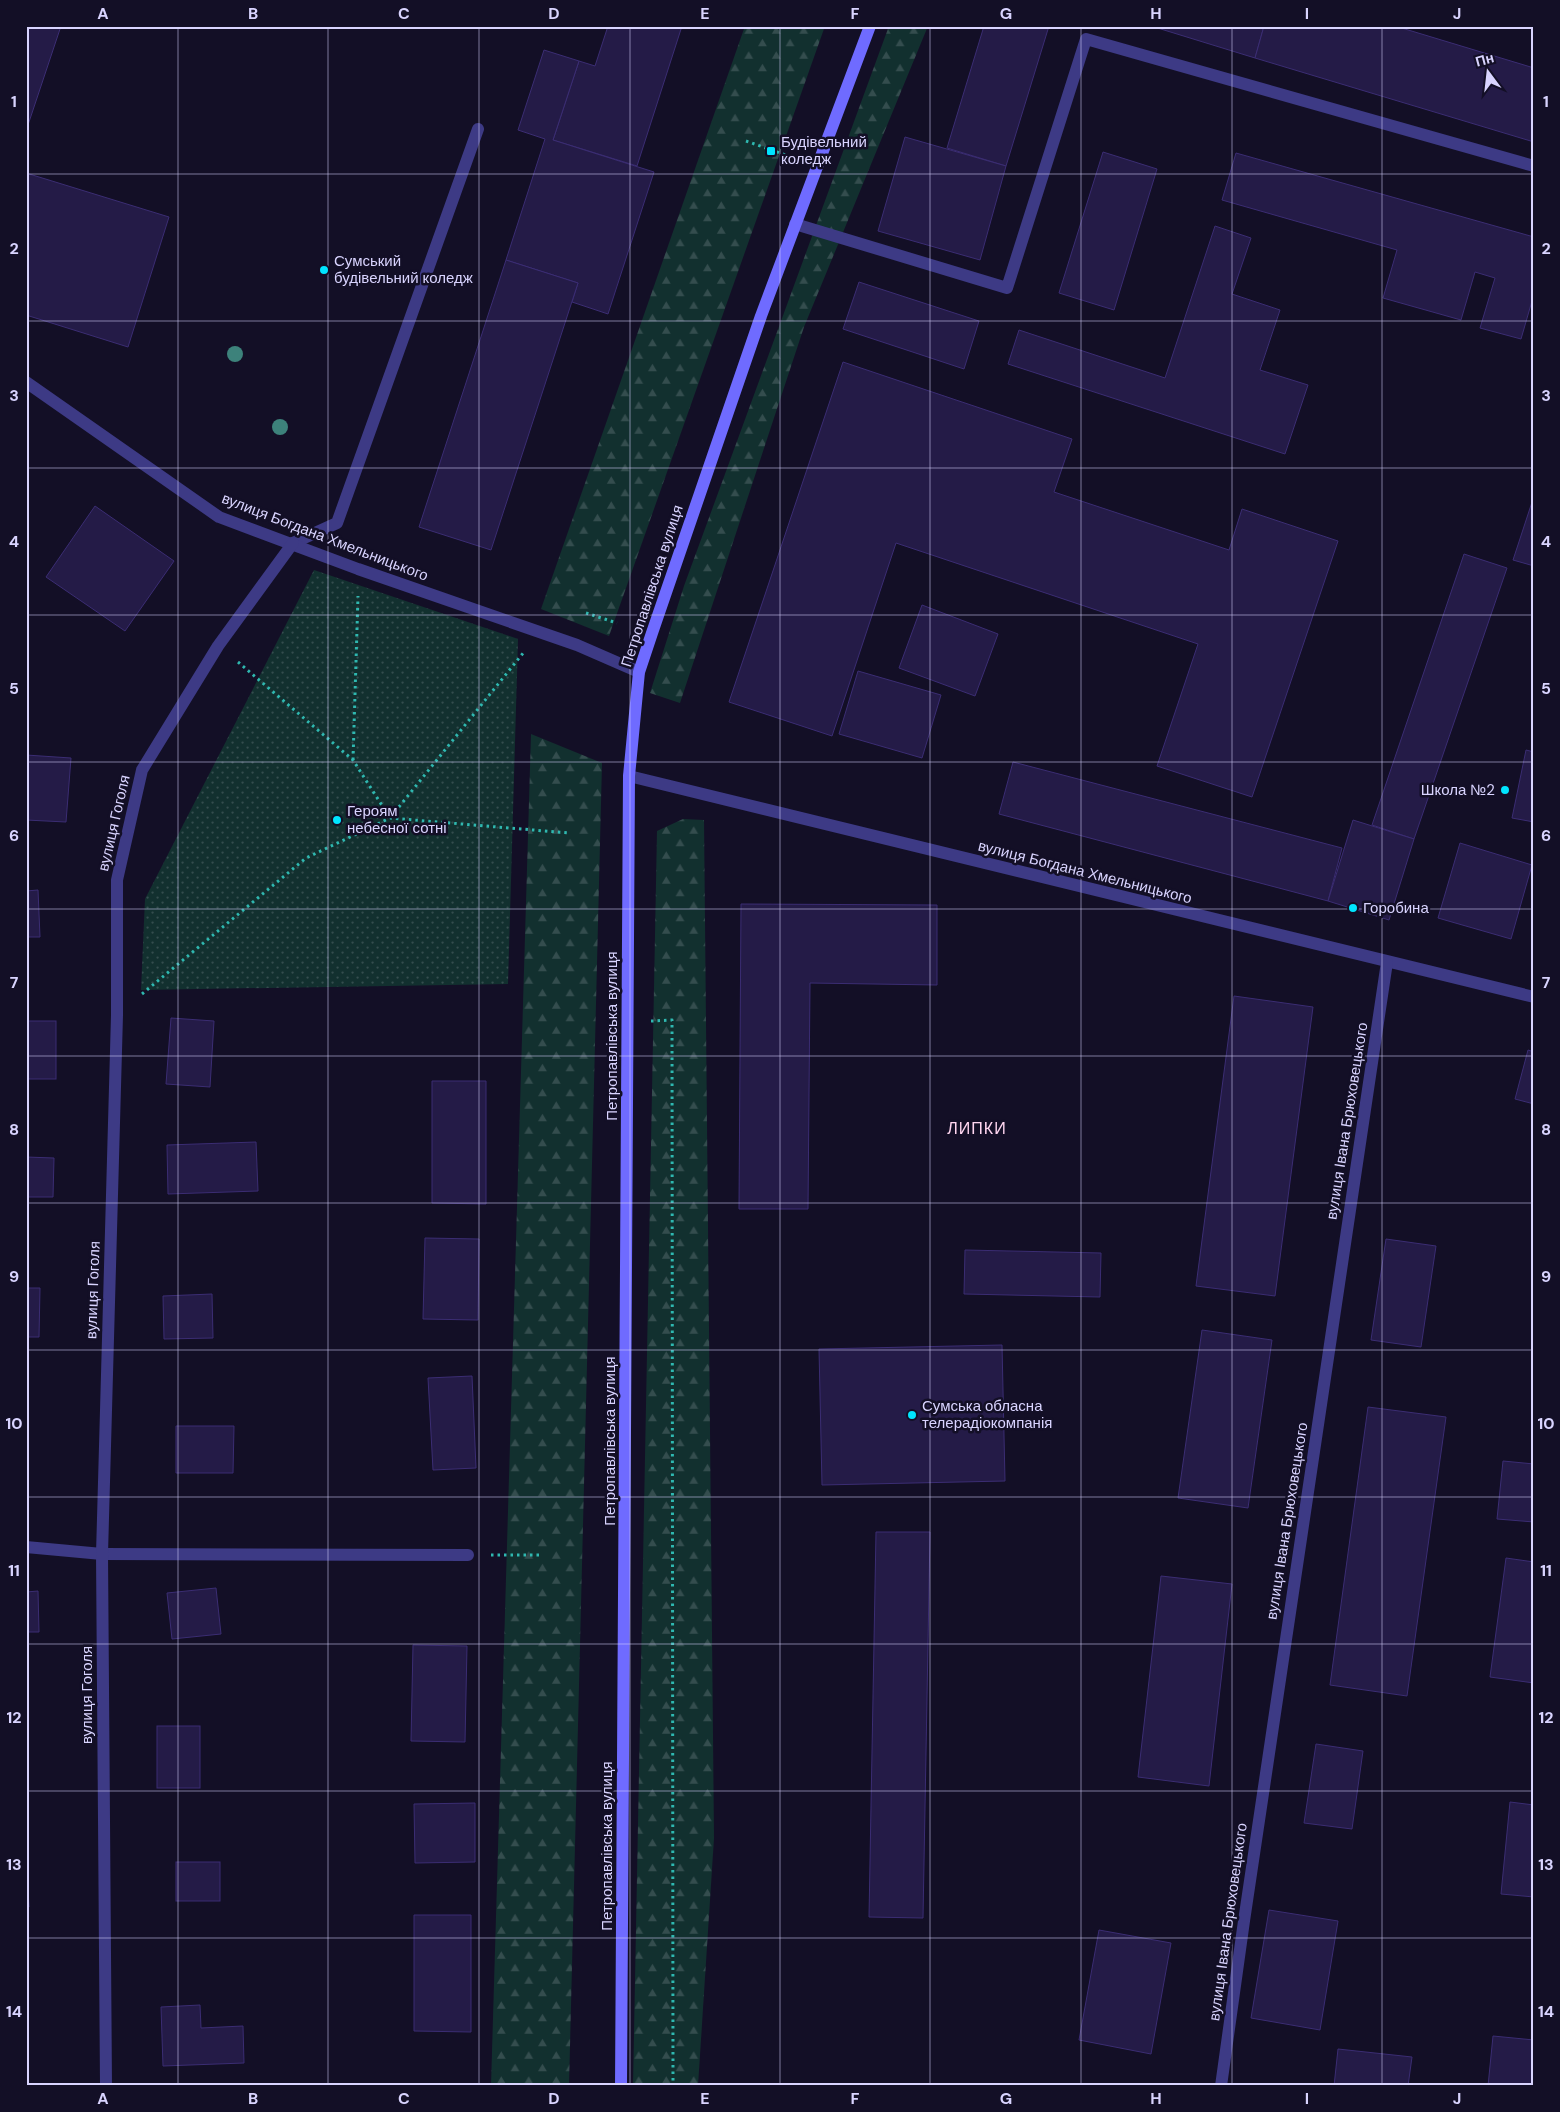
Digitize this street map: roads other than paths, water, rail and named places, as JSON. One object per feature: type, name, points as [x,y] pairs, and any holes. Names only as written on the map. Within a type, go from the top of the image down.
[{"type":"main road","name":"Петропавлівська вулиця","points":[[621,2086],[629,776],[639,672],[761,316],[870,26]]},
{"type":"street","points":[[795,224],[1007,288],[1086,39],[1534,166]]},
{"type":"street","points":[[293,543],[337,522],[478,129]]},
{"type":"street","name":"вулиця Богдана Хмельницького","points":[[26,382],[219,517],[293,543],[358,569],[577,645],[639,672]]},
{"type":"street","name":"вулиця Гоголя","points":[[106,2086],[102,1554],[117,1015],[117,880],[142,770],[218,646],[293,543]]},
{"type":"street","name":"вулиця Богдана Хмельницького","points":[[629,776],[1534,997]]},
{"type":"street","name":"вулиця Івана Брюховецького","points":[[1221,2086],[1387,962]]},
{"type":"street","points":[[26,1547],[102,1554],[468,1555]]},
{"type":"place","name":"Будівельний коледж","points":[[771,151]]},
{"type":"place","name":"Сумський будівельний коледж","points":[[324,270]]},
{"type":"place","name":"Школа №2","points":[[1505,790]]},
{"type":"place","name":"Героям небесної сотні","points":[[337,820]]},
{"type":"place","name":"Горобина","points":[[1353,908]]},
{"type":"place","name":"Сумська обласна телерадіокомпанія","points":[[912,1415]]},
{"type":"district","name":"ЛИПКИ","points":[[977,1128]]}]
